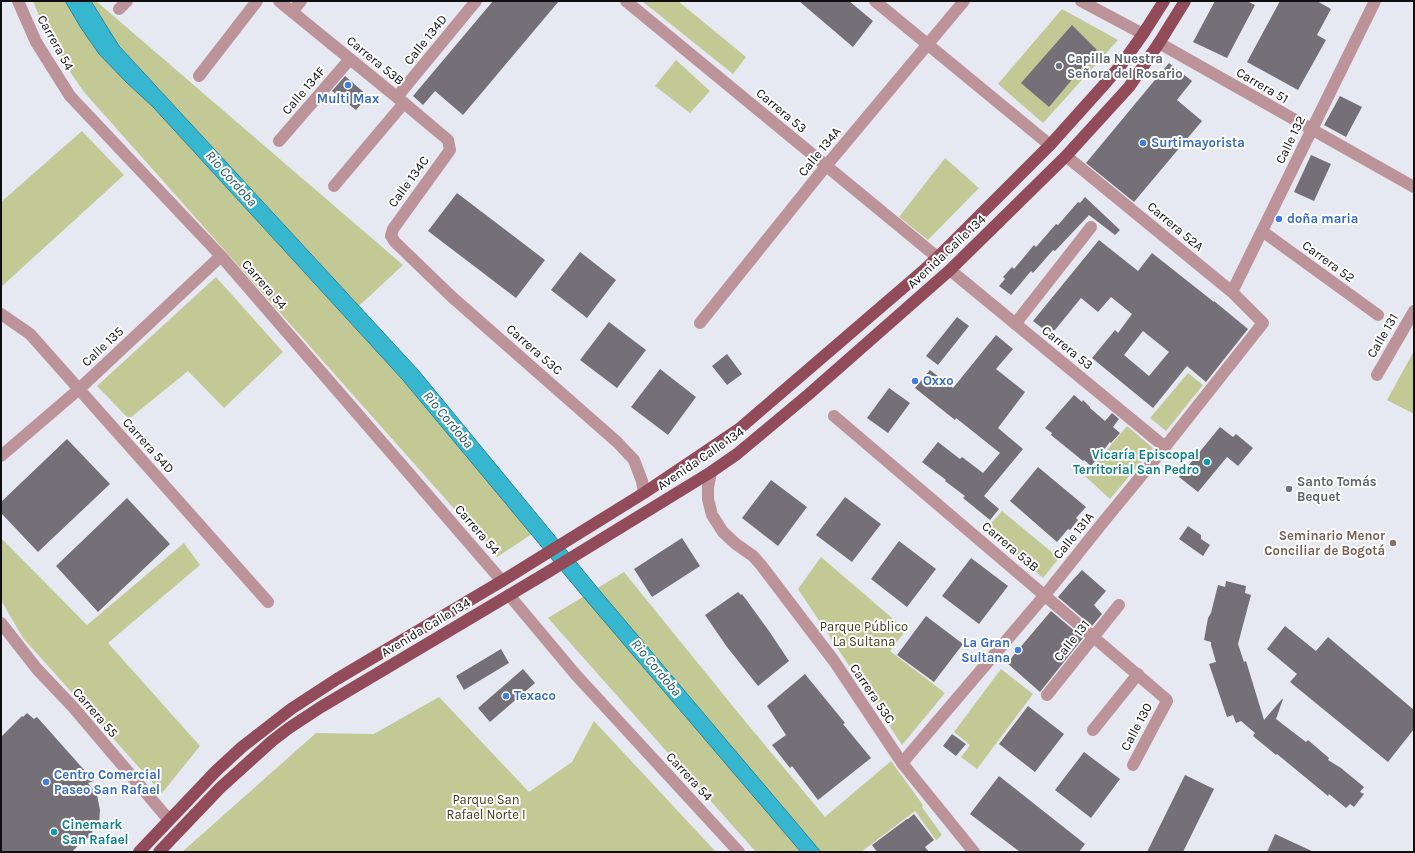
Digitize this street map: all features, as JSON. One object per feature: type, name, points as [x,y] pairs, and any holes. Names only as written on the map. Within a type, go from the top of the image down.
[{"type":"main road","name":"Avenida Calle 134","points":[[138,852],[216,771],[242,747],[291,709],[337,679],[502,581],[644,493],[739,429],[937,258],[1050,145],[1121,65],[1164,1]]},
{"type":"main road","name":"Avenida Calle 134","points":[[159,852],[220,788],[272,741],[321,707],[586,550],[711,472],[737,454],[809,394],[950,270],[1066,156],[1129,87],[1185,1]]},
{"type":"street","name":"Carrera 54","points":[[18,1],[36,42],[70,96],[220,256],[502,581]]},
{"type":"street","points":[[199,76],[257,1]]},
{"type":"street","name":"Carrera 53B","points":[[279,1],[448,140],[449,146]]},
{"type":"street","points":[[292,12],[301,1]]},
{"type":"street","name":"Calle 134D","points":[[334,186],[476,1]]},
{"type":"street","name":"Carrera 53","points":[[626,1],[937,258]]},
{"type":"street","points":[[875,1],[1050,145]]},
{"type":"street","name":"Calle 134A","points":[[700,323],[826,166],[964,1]]},
{"type":"street","points":[[1081,1],[1143,34]]},
{"type":"street","name":"Calle 132","points":[[1232,292],[1376,1]]},
{"type":"street","name":"Carrera 51","points":[[1159,43],[1414,188]]},
{"type":"street","name":"Calle 134F","points":[[279,140],[350,59]]},
{"type":"street","name":"Calle 134C","points":[[391,236],[393,229],[450,150],[449,146]]},
{"type":"street","name":"Carrera 52A","points":[[1066,156],[1232,292],[1263,323]]},
{"type":"street","points":[[1015,324],[1091,227]]},
{"type":"street","name":"Carrera 52","points":[[1262,231],[1378,315]]},
{"type":"street","name":"Carrera 53C","points":[[391,236],[395,242],[452,297],[617,442],[634,460],[642,481],[644,493]]},
{"type":"street","name":"Calle 135","points":[[1,456],[78,390],[220,256]]},
{"type":"street","name":"Carrera 53","points":[[950,270],[1165,447]]},
{"type":"street","name":"Calle 131","points":[[1377,375],[1414,311]]},
{"type":"street","name":"Carrera 54D","points":[[1,314],[30,334],[78,390],[268,602]]},
{"type":"street","name":"Calle 131A","points":[[902,763],[1044,595],[1165,447],[1263,323]]},
{"type":"street","name":"Carrera 53B","points":[[834,416],[1093,638],[1138,674],[1167,701]]},
{"type":"street","name":"Carrera 53C","points":[[711,472],[708,487],[708,499],[712,515],[723,532],[736,544],[753,556],[761,565],[834,661],[902,763],[974,852]]},
{"type":"street","name":"Carrera 54","points":[[509,595],[576,675],[739,852]]},
{"type":"street","name":"Calle 131","points":[[1047,695],[1119,605]]},
{"type":"street","name":"Carrera 55","points":[[1,623],[37,669],[73,707],[169,820]]},
{"type":"street","points":[[1093,730],[1138,674]]},
{"type":"street","name":"Calle 130","points":[[1133,765],[1167,701]]},
{"type":"green space","points":[[33,1],[65,1],[99,54],[153,107],[402,379],[532,534],[497,557],[84,92],[50,43]]},
{"type":"green space","points":[[91,1],[96,1],[403,265],[359,306],[119,46]]},
{"type":"green space","points":[[642,1],[678,1],[746,57],[733,74]]},
{"type":"green space","points":[[1062,9],[1118,40],[1043,123],[998,84]]},
{"type":"green space","points":[[676,60],[710,91],[690,113],[655,86]]},
{"type":"green space","points":[[82,131],[124,175],[1,287],[1,202]]},
{"type":"green space","points":[[945,158],[979,188],[928,240],[899,217]]},
{"type":"green space","points":[[216,277],[283,352],[224,408],[188,371],[129,419],[97,386]]},
{"type":"green space","points":[[1414,351],[1414,414],[1387,400]]},
{"type":"green space","points":[[1188,373],[1203,385],[1166,431],[1150,418]]},
{"type":"green space","points":[[1127,426],[1153,448],[1110,499],[1085,476]]},
{"type":"green space","points":[[1002,511],[1059,558],[1043,578],[986,529]]},
{"type":"green space","points":[[1,538],[87,625],[184,543],[200,565],[108,643],[200,746],[162,793],[23,638],[1,600]]},
{"type":"green space","name":"Parque Público La Sultana","points":[[821,557],[906,630],[890,651],[945,693],[902,745],[798,589]]},
{"type":"green space","points":[[624,572],[825,817],[891,761],[923,805],[922,807],[942,835],[936,840],[915,811],[861,852],[756,852],[548,618]]},
{"type":"green space","points":[[1001,669],[1033,694],[977,769],[961,757],[970,745],[954,732]]},
{"type":"green space","name":"Parque San Rafael Norte I","points":[[439,697],[529,792],[572,762],[594,721],[716,852],[182,852],[316,733],[374,734]]},
{"type":"water","name":"Rio Cordoba","points":[[65,1],[91,1],[119,46],[418,370],[600,591],[821,852],[801,852],[586,600],[402,379],[153,107],[99,54]]},
{"type":"building","points":[[493,1],[559,1],[463,115],[435,91],[423,105],[413,96]]},
{"type":"building","points":[[799,1],[849,1],[873,21],[853,47]]},
{"type":"building","points":[[1215,1],[1247,1],[1255,5],[1227,58],[1193,42]]},
{"type":"building","points":[[1280,1],[1317,1],[1331,9],[1317,35],[1326,40],[1298,90],[1247,62]]},
{"type":"building","name":"Capilla Nuestra Señora del Rosario","points":[[1072,25],[1097,50],[1049,107],[1021,83]]},
{"type":"building","name":"Surtimayorista","points":[[1169,63],[1192,81],[1177,100],[1202,121],[1134,202],[1086,163]]},
{"type":"building","points":[[345,76],[368,96],[356,110],[332,91]]},
{"type":"building","points":[[1340,96],[1362,107],[1346,137],[1324,125]]},
{"type":"building","points":[[1311,155],[1331,164],[1314,201],[1294,192]]},
{"type":"building","points":[[457,193],[545,260],[516,298],[428,231]]},
{"type":"building","points":[[1085,197],[1120,230],[1115,235],[1089,215],[1055,251],[1053,250],[1033,273],[1031,271],[1011,295],[999,286],[1005,279],[1003,277],[1012,267],[1014,269],[1034,245],[1036,247],[1056,224],[1058,225],[1078,202],[1080,203]]},
{"type":"building","points":[[1099,240],[1138,271],[1152,253],[1248,329],[1206,382],[1187,366],[1153,408],[1092,358],[1115,330],[1118,333],[1132,314],[1111,297],[1098,312],[1081,298],[1055,330],[1046,331],[1033,321]],"holes":[[[1143,331],[1169,352],[1149,376],[1124,355]]]},
{"type":"building","points":[[580,252],[616,280],[587,318],[551,290]]},
{"type":"building","points":[[957,317],[969,326],[938,365],[926,356]]},
{"type":"building","points":[[609,322],[646,350],[617,388],[580,360]]},
{"type":"building","points":[[996,335],[1013,349],[996,369],[1025,392],[998,428],[1023,449],[984,496],[999,509],[990,520],[963,498],[965,496],[922,462],[938,442],[960,459],[962,457],[983,473],[1000,453],[915,388],[930,370],[953,388]]},
{"type":"building","points":[[727,354],[742,374],[727,385],[712,366]]},
{"type":"building","points":[[660,369],[696,397],[668,435],[631,407]]},
{"type":"building","points":[[889,388],[910,403],[888,433],[867,418]]},
{"type":"building","points":[[1074,395],[1082,402],[1083,400],[1105,421],[1112,413],[1119,419],[1113,427],[1120,433],[1111,443],[1110,442],[1091,466],[1051,435],[1052,433],[1045,428]]},
{"type":"building","name":"Vicaría Episcopal Territorial San Pedro","points":[[1220,427],[1233,437],[1236,434],[1253,448],[1238,466],[1227,457],[1198,492],[1179,477]]},
{"type":"building","points":[[67,439],[110,484],[38,552],[1,513],[1,502]]},
{"type":"building","points":[[1038,467],[1086,507],[1076,518],[1078,520],[1070,530],[1068,529],[1057,542],[1010,501]]},
{"type":"building","points":[[771,480],[807,507],[778,546],[742,518]]},
{"type":"building","points":[[845,497],[881,524],[852,562],[816,535]]},
{"type":"building","points":[[127,498],[170,544],[98,612],[56,566]]},
{"type":"building","points":[[1188,526],[1201,535],[1201,539],[1210,545],[1203,556],[1179,539]]},
{"type":"building","points":[[682,538],[700,566],[652,597],[634,569]]},
{"type":"building","points":[[899,541],[936,569],[907,607],[871,579]]},
{"type":"building","points":[[971,558],[1008,586],[979,624],[942,596]]},
{"type":"building","points":[[1082,570],[1106,591],[1094,605],[1102,614],[1092,626],[1058,597]]},
{"type":"building","points":[[1226,581],[1246,586],[1245,593],[1251,595],[1238,644],[1244,662],[1246,661],[1264,720],[1283,699],[1276,719],[1306,742],[1308,740],[1329,758],[1328,760],[1341,768],[1364,787],[1360,792],[1364,794],[1354,807],[1350,804],[1346,808],[1329,794],[1328,796],[1253,736],[1255,733],[1241,721],[1236,723],[1233,715],[1227,717],[1209,664],[1216,662],[1211,642],[1204,640],[1208,618],[1211,613],[1218,585],[1225,587]]},
{"type":"building","points":[[738,592],[741,595],[742,594],[789,661],[758,686],[727,647],[705,615]]},
{"type":"building","points":[[1051,611],[1083,638],[1040,692],[1007,663]]},
{"type":"building","points":[[926,616],[963,644],[934,682],[897,655]]},
{"type":"building","points":[[1285,626],[1316,651],[1328,637],[1414,710],[1414,729],[1388,762],[1290,682],[1297,674],[1267,649]]},
{"type":"building","name":"Texaco","points":[[501,649],[509,663],[464,690],[456,676]]},
{"type":"building","name":"Texaco","points":[[523,669],[535,683],[490,722],[478,708]]},
{"type":"building","points":[[805,674],[871,758],[818,800],[792,766],[790,768],[772,745],[786,735],[767,706]]},
{"type":"building","points":[[1028,706],[1064,734],[1035,772],[999,744]]},
{"type":"building","name":"Centro Comercial Paseo San Rafael","points":[[27,713],[34,719],[37,717],[94,781],[88,783],[97,795],[100,810],[99,825],[93,830],[89,838],[84,839],[72,852],[1,852],[1,737]]},
{"type":"building","points":[[952,734],[966,744],[956,756],[943,746]]},
{"type":"building","points":[[1084,752],[1120,779],[1091,818],[1055,790]]},
{"type":"building","points":[[1185,775],[1214,789],[1183,852],[1147,852]]},
{"type":"building","points":[[999,776],[1085,844],[1079,852],[1020,852],[970,814]]},
{"type":"building","points":[[914,814],[934,840],[925,847],[929,852],[877,852],[872,845]]},
{"type":"building","points":[[1275,834],[1314,852],[1267,852]]},
{"type":"place","name":"Capilla Nuestra Señora del Rosario","points":[[1059,66]]},
{"type":"place","name":"Multi Max","points":[[348,85]]},
{"type":"place","name":"Surtimayorista","points":[[1143,143]]},
{"type":"place","name":"doña maria","points":[[1279,219]]},
{"type":"place","name":"Oxxo","points":[[915,381]]},
{"type":"place","name":"Vicaría Episcopal Territorial San Pedro","points":[[1207,462]]},
{"type":"place","name":"Santo Tomás Bequet","points":[[1289,489]]},
{"type":"place","name":"Seminario Menor Conciliar de Bogotá","points":[[1393,543]]},
{"type":"place","name":"La Gran Sultana","points":[[1018,650]]},
{"type":"place","name":"Texaco","points":[[506,696]]},
{"type":"place","name":"Centro Comercial Paseo San Rafael","points":[[46,782]]},
{"type":"place","name":"Cinemark San Rafael","points":[[54,832]]}]
